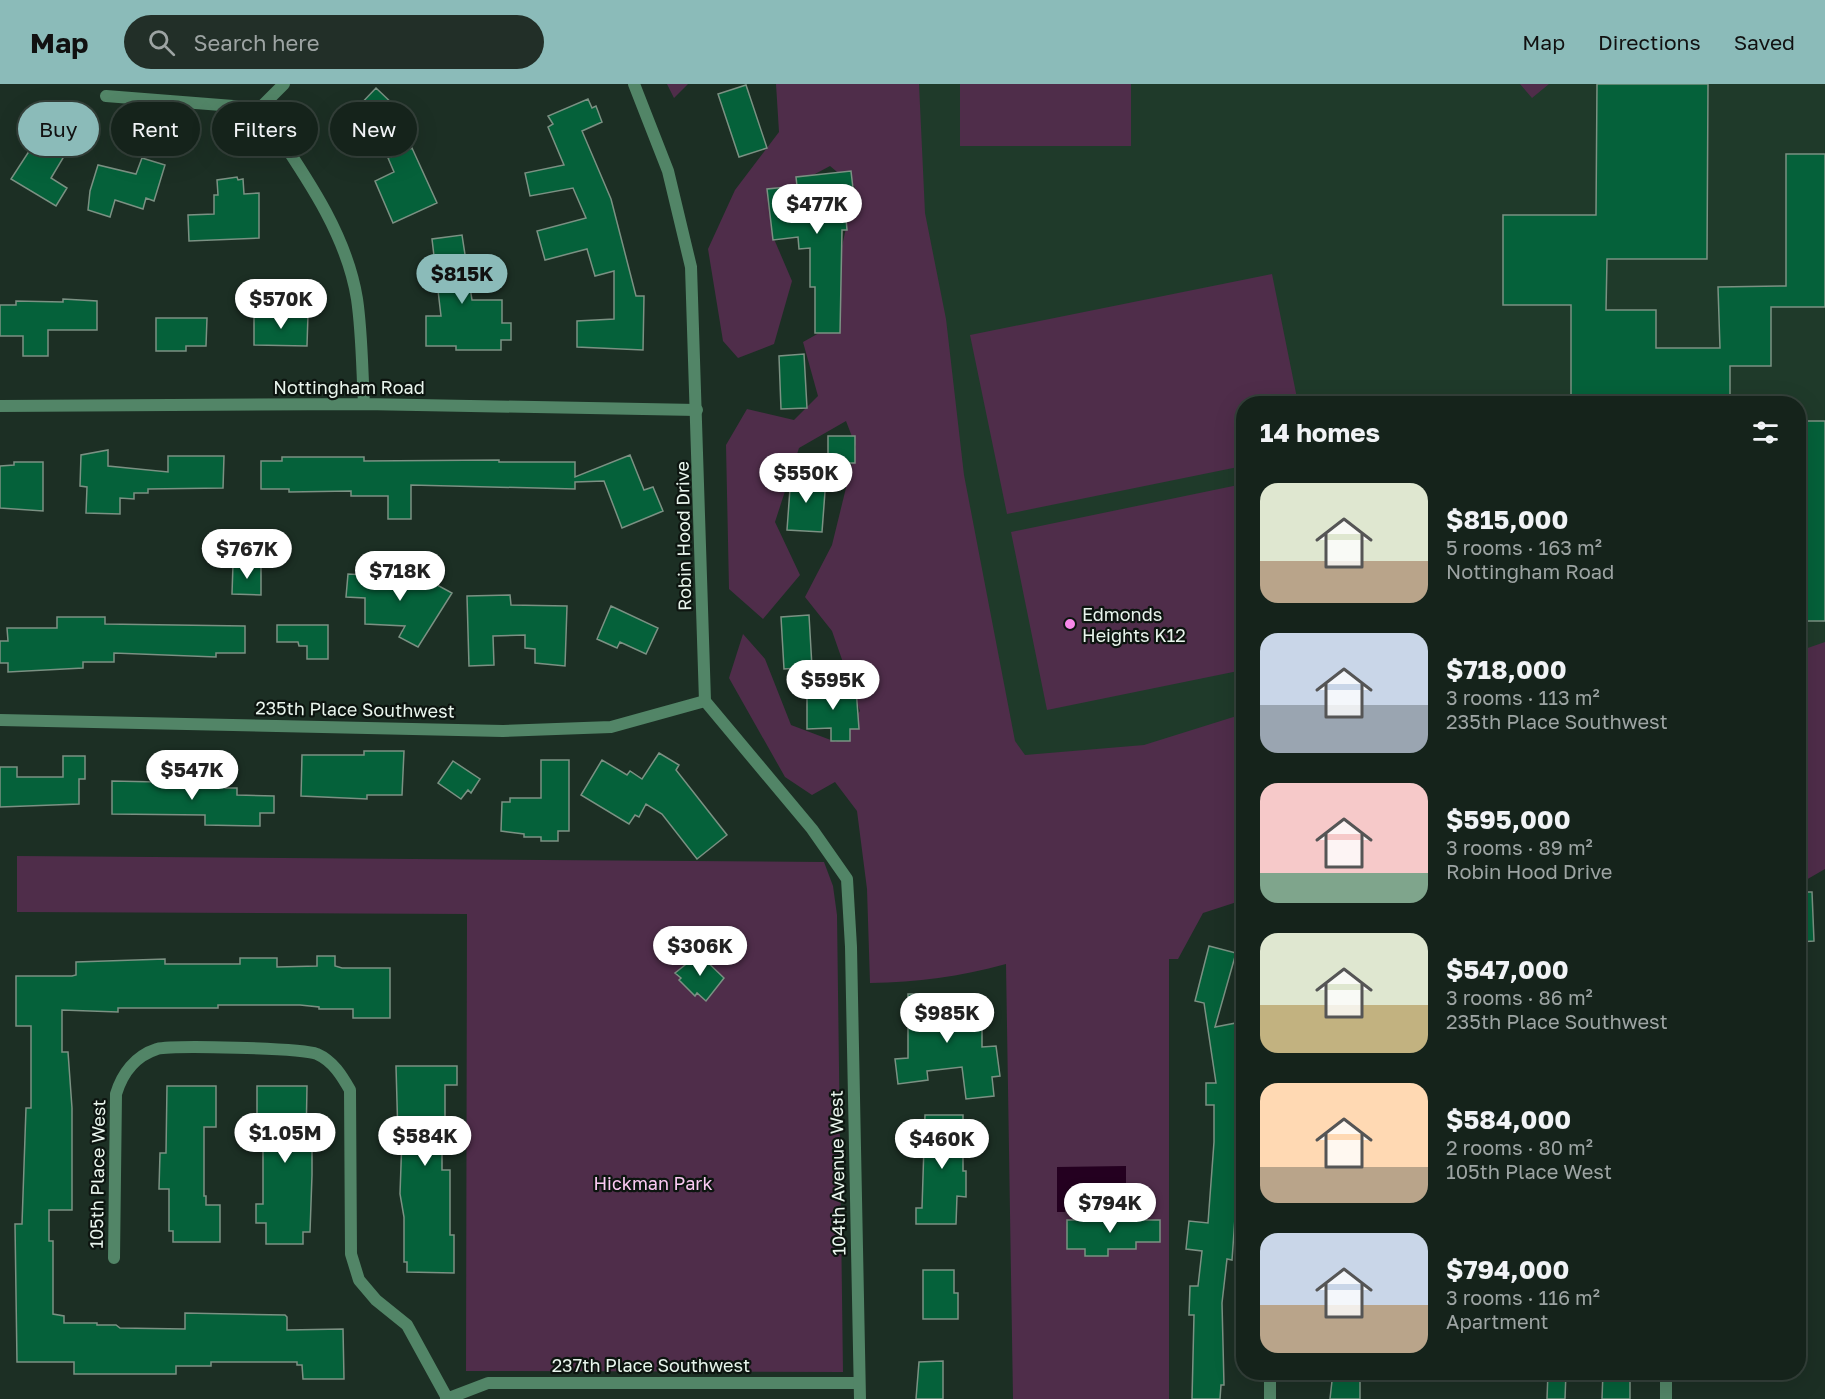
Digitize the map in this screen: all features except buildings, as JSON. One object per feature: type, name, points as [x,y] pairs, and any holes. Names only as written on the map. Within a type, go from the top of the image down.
[{"type":"street","points":[[266,102],[284,84]]},
{"type":"street","name":"Robin Hood Drive","points":[[634,84],[668,171],[691,267],[705,701]]},
{"type":"street","points":[[106,96],[212,104]]},
{"type":"street","points":[[291,156],[309,184],[339,242],[356,298],[364,404]]},
{"type":"street","name":"Nottingham Road","points":[[0,406],[364,404],[697,410]]},
{"type":"street","name":"235th Place Southwest","points":[[0,720],[503,731],[611,727],[705,701]]},
{"type":"street","name":"104th Avenue West","points":[[705,701],[812,829],[847,879],[851,946],[860,1399]]},
{"type":"street","name":"105th Place West","points":[[114,1258],[116,1094],[122,1074],[158,1049],[292,1049],[318,1054],[338,1070],[350,1090],[351,1254],[359,1280],[376,1300],[407,1325],[446,1399]]},
{"type":"street","points":[[1270,1380],[1270,1399]]},
{"type":"street","points":[[1666,1380],[1666,1399]]},
{"type":"street","name":"237th Place Southwest","points":[[446,1399],[488,1383],[859,1383]]},
{"type":"shaded area","name":"Edmonds Heights K12","points":[[906,84],[1825,84],[1825,858],[1806,858],[1806,396],[1236,396],[1236,850],[892,845]]},
{"type":"shaded area","points":[[1126,1166],[1126,1207],[1065,1208],[1065,1212],[1057,1212],[1057,1167]]},
{"type":"green space","points":[[667,84],[688,84],[674,98]]},
{"type":"green space","points":[[776,84],[919,84],[925,213],[946,319],[964,475],[1015,741],[1025,755],[1144,745],[1236,716],[1236,902],[1203,913],[1178,959],[1169,959],[1169,1399],[1013,1399],[1006,964],[938,978],[870,983],[867,889],[857,811],[835,782],[812,795],[785,777],[729,678],[743,634],[765,659],[791,725],[836,742],[860,711],[832,631],[805,597],[832,545],[856,447],[846,421],[799,448],[775,522],[800,575],[763,619],[729,589],[726,445],[747,409],[794,420],[818,396],[803,342],[837,323],[839,260],[855,187],[830,166],[787,189],[774,239],[792,281],[774,344],[738,358],[723,341],[708,249],[735,190],[779,132]]},
{"type":"green space","points":[[960,84],[1131,84],[1131,146],[960,146]]},
{"type":"green space","points":[[1520,84],[1549,84],[1532,98]]},
{"type":"green space","points":[[1272,274],[1297,396],[1236,396],[1236,467],[1007,514],[970,335]]},
{"type":"green space","points":[[1236,485],[1236,671],[1047,710],[1011,532]]},
{"type":"green space","points":[[1825,642],[1825,869],[1806,880],[1806,649]]},
{"type":"green space","name":"Hickman Park","points":[[17,856],[824,862],[833,886],[837,915],[843,1372],[466,1371],[467,914],[17,912]]},
{"type":"place","name":"Edmonds Heights K12","points":[[1070,624]]}]
